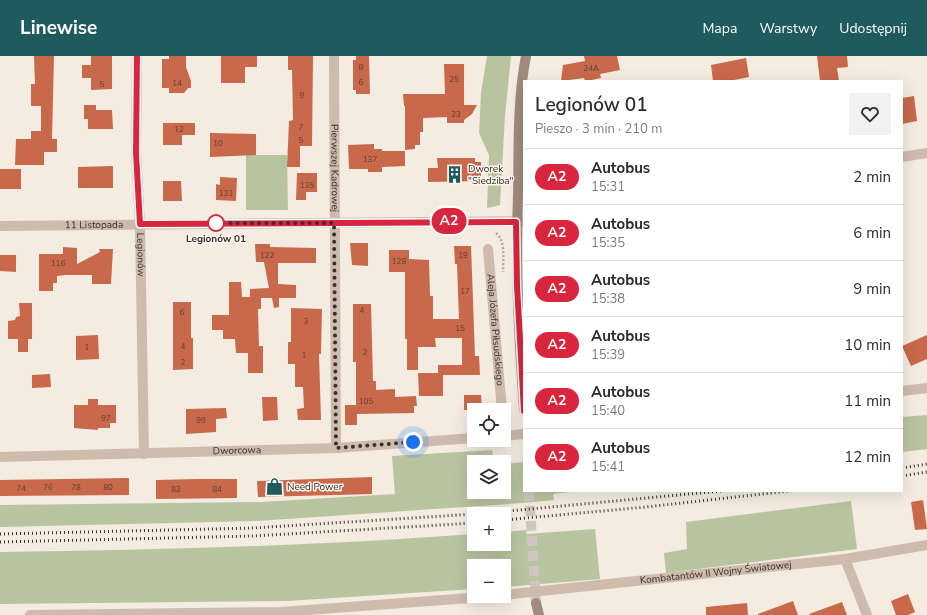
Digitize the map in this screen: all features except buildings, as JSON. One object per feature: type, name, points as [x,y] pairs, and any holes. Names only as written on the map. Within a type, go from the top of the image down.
[{"type":"main road","points":[[523,393],[517,293],[520,222],[521,83],[526,56]]},
{"type":"main road","points":[[536,603],[539,615]]},
{"type":"street","name":"Legionów","points":[[137,56],[136,153],[140,224],[144,454]]},
{"type":"street","name":"Pierwszej Kadrowej","points":[[334,56],[336,448]]},
{"type":"street","points":[[903,157],[927,153]]},
{"type":"street","name":"11 Listopada","points":[[0,226],[520,222]]},
{"type":"street","name":"Aleja Józefa Piłsudskiego","points":[[488,249],[501,403]]},
{"type":"street","points":[[903,391],[927,388]]},
{"type":"street","points":[[511,435],[523,434]]},
{"type":"street","name":"Dworcowa","points":[[0,457],[336,448],[467,439]]},
{"type":"street","name":"Kombatantów II Wojny Światowej","points":[[511,594],[845,559],[927,545]]},
{"type":"street","points":[[845,559],[866,615]]},
{"type":"street","points":[[30,615],[281,613],[467,598]]},
{"type":"green space","points":[[487,56],[511,56],[505,116],[500,205],[487,208],[489,155],[479,133],[481,93]]},
{"type":"green space","points":[[246,155],[287,155],[288,210],[246,210]]},
{"type":"green space","points":[[927,415],[927,449],[903,452],[903,417]]},
{"type":"green space","points":[[492,450],[493,455],[467,455],[467,499],[511,499],[511,463],[523,462],[523,492],[569,492],[553,494],[554,500],[523,503],[257,521],[0,527],[0,505],[261,502],[395,494],[392,456]]},
{"type":"green space","points":[[851,501],[857,549],[666,573],[664,553],[687,549],[686,522]]},
{"type":"green space","points":[[595,529],[600,579],[511,586],[511,559],[467,559],[467,589],[287,601],[0,604],[0,552],[237,547],[356,542],[467,534],[467,551],[511,551],[511,531],[526,530],[527,534]]},
{"type":"tunnel","points":[[529,492],[536,603]]},
{"type":"railway","points":[[903,468],[927,464]]},
{"type":"railway","points":[[903,476],[927,472]]},
{"type":"railway","points":[[511,511],[710,492]]},
{"type":"railway","points":[[511,519],[646,507],[780,492]]},
{"type":"railway","points":[[0,534],[254,528],[467,514]]},
{"type":"railway","points":[[0,542],[253,536],[467,523]]},
{"type":"bus line","name":"A2","points":[[137,56],[136,153],[140,224],[516,222],[516,270],[523,395]]},
{"type":"place","name":"Dworek \"Siedziba\"","points":[[455,175]]},
{"type":"place","name":"Legionów 01","points":[[216,223]]},
{"type":"place","name":"Need Power","points":[[274,487]]},
{"type":"route","points":[[216,223],[334,223],[336,448],[413,442]]}]
